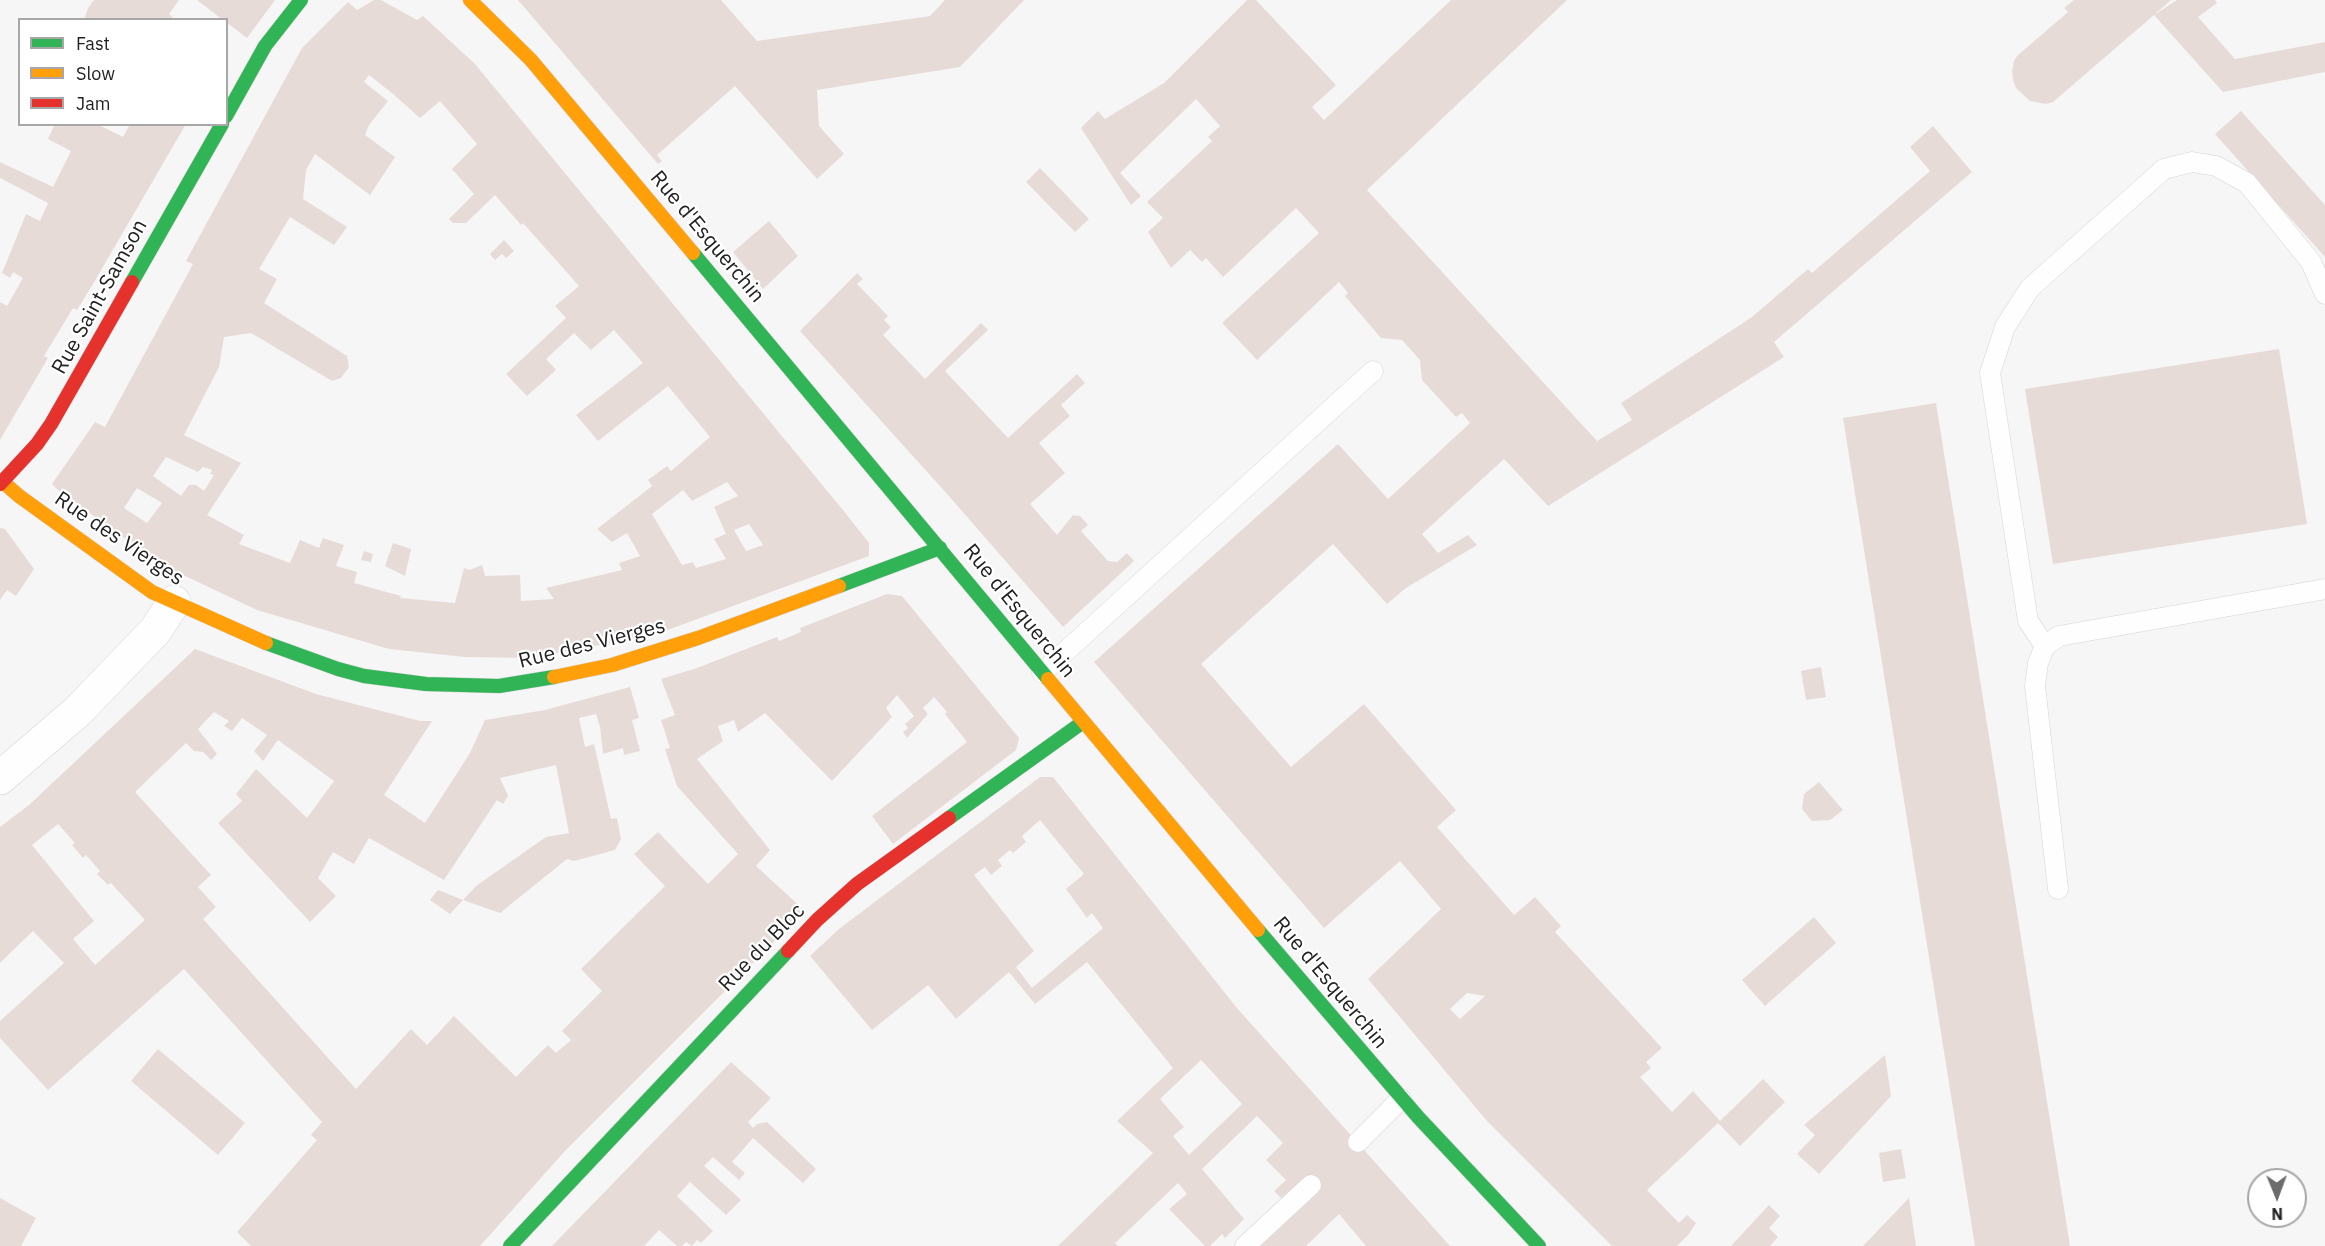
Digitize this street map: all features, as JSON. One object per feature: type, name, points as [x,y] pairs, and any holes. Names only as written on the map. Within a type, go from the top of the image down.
[{"type":"street","points":[[228,112],[266,46],[301,0]]},
{"type":"street","name":"Rue d'Esquerchin","points":[[470,0],[531,60],[1401,1099],[1539,1246]]},
{"type":"street","name":"Rue Saint-Samson","points":[[1,483],[37,444],[67,398],[221,126]]},
{"type":"street","name":"Rue des Vierges","points":[[1,483],[152,592],[276,647],[346,672],[426,684],[499,686],[578,673],[698,638],[940,548]]},
{"type":"street","points":[[0,778],[78,711],[155,631],[174,602]]},
{"type":"street","name":"Rue du Bloc","points":[[510,1246],[817,920],[857,884],[1083,722]]},
{"type":"lane","points":[[2045,646],[2028,621],[1990,373],[2005,327],[2030,288],[2164,169],[2192,162],[2216,166],[2247,183],[2311,262],[2325,294]]},
{"type":"lane","points":[[1042,673],[1373,371]]},
{"type":"lane","points":[[2058,889],[2035,686],[2038,663],[2045,646],[2059,636],[2325,589]]},
{"type":"lane","points":[[1358,1142],[1401,1099]]},
{"type":"lane","points":[[1245,1246],[1311,1185]]},
{"type":"building","points":[[94,0],[179,0],[169,14],[173,18],[85,18]]},
{"type":"building","points":[[197,0],[275,0],[247,38],[228,24],[228,18],[220,18]]},
{"type":"building","points":[[374,0],[381,0],[417,20],[423,16],[475,64],[843,510],[869,543],[869,556],[654,635],[530,658],[465,657],[389,649],[257,610],[158,563],[52,484],[95,422],[105,427],[193,264],[186,261],[302,48],[348,2],[357,10]],"holes":[[[369,75],[420,118],[440,101],[477,144],[452,169],[474,194],[449,219],[453,223],[466,223],[495,195],[579,286],[555,306],[566,318],[506,374],[527,396],[556,370],[546,359],[574,333],[591,350],[614,330],[643,363],[576,415],[598,441],[668,386],[710,437],[671,471],[667,466],[648,480],[652,486],[597,529],[612,542],[627,533],[640,556],[619,563],[622,570],[546,588],[554,599],[521,601],[520,575],[485,576],[482,565],[470,570],[464,568],[455,603],[400,598],[401,596],[354,583],[357,572],[336,566],[344,545],[323,538],[319,548],[300,540],[290,563],[239,544],[244,535],[207,515],[241,463],[184,435],[219,367],[224,337],[251,333],[332,381],[341,378],[349,367],[347,356],[264,303],[277,279],[259,269],[290,217],[334,245],[347,227],[303,199],[306,170],[315,154],[370,195],[395,157],[365,135],[369,125],[388,101],[364,82]],[[166,457],[198,472],[203,467],[212,470],[210,474],[214,475],[204,491],[196,485],[189,485],[181,496],[153,476]],[[727,482],[738,496],[714,507],[726,534],[714,539],[726,559],[696,568],[693,562],[682,565],[652,514],[683,490],[692,501]],[[137,488],[162,503],[147,523],[124,508]],[[749,524],[763,545],[746,551],[734,530]]]},
{"type":"building","points":[[518,0],[721,0],[757,41],[930,16],[945,0],[1024,0],[960,67],[817,90],[819,126],[844,154],[817,179],[735,86],[657,155],[662,161],[658,164]]},
{"type":"building","points":[[1247,0],[1256,0],[1336,85],[1312,107],[1324,120],[1451,0],[1567,0],[1367,190],[1597,441],[1632,420],[1621,403],[1752,317],[1808,269],[1812,273],[1930,171],[1910,147],[1933,126],[1972,172],[1774,342],[1784,357],[1548,506],[1504,459],[1422,534],[1438,553],[1468,535],[1477,545],[1406,588],[1387,604],[1333,544],[1201,664],[1291,767],[1364,704],[1456,810],[1437,827],[1514,915],[1535,897],[1561,926],[1555,932],[1662,1048],[1646,1062],[1651,1068],[1640,1077],[1672,1112],[1693,1091],[1720,1121],[1763,1079],[1785,1102],[1740,1146],[1718,1123],[1647,1190],[1679,1223],[1687,1215],[1696,1223],[1677,1246],[1612,1246],[1487,1121],[1368,979],[1441,909],[1400,861],[1324,928],[1094,662],[1338,444],[1388,499],[1470,423],[1462,413],[1456,417],[1422,380],[1420,360],[1402,340],[1381,338],[1345,296],[1348,293],[1339,282],[1257,360],[1222,323],[1319,233],[1296,208],[1223,277],[1206,258],[1202,262],[1190,250],[1171,268],[1148,232],[1163,218],[1147,202],[1212,141],[1208,137],[1220,126],[1196,99],[1120,173],[1141,196],[1131,205],[1081,128],[1098,111],[1105,119],[1164,83]],"holes":[[[1467,993],[1485,996],[1460,1019],[1450,1009]]]},
{"type":"building","points":[[2074,0],[2171,0],[2053,102],[2046,104],[2030,101],[2016,88],[2012,71],[2014,61],[2068,12],[2064,8]]},
{"type":"building","points":[[2177,0],[2215,0],[2217,3],[2198,17],[2235,59],[2325,42],[2325,72],[2223,92],[2154,15]]},
{"type":"building","points":[[2241,111],[2325,205],[2325,257],[2215,134]]},
{"type":"building","points":[[54,126],[101,126],[123,137],[129,126],[185,126],[93,284],[77,310],[73,308],[44,356],[48,358],[0,440],[0,302],[7,306],[23,278],[13,272],[10,278],[2,273],[26,214],[40,221],[48,203],[0,178],[0,162],[53,187],[71,151],[48,139]]},
{"type":"building","points":[[1040,168],[1089,219],[1075,232],[1026,182]]},
{"type":"building","points":[[769,221],[798,256],[763,289],[733,252]]},
{"type":"building","points":[[504,240],[514,251],[506,258],[502,254],[495,260],[490,254]]},
{"type":"building","points":[[857,273],[863,279],[857,284],[888,316],[884,320],[891,327],[883,335],[925,379],[981,323],[988,330],[945,371],[1008,438],[1077,374],[1085,383],[1061,405],[1070,416],[1039,443],[1065,473],[1030,504],[1057,535],[1073,515],[1080,516],[1088,525],[1081,531],[1108,561],[1117,562],[1127,553],[1134,561],[1063,627],[800,331]]},
{"type":"building","points":[[2279,349],[2307,524],[2053,564],[2025,389]]},
{"type":"building","points":[[1936,403],[2070,1246],[1975,1246],[1843,418]]},
{"type":"building","points":[[0,528],[5,529],[34,569],[16,596],[7,590],[0,600]]},
{"type":"building","points":[[393,543],[411,549],[405,576],[385,566]]},
{"type":"building","points":[[364,551],[373,554],[371,562],[361,560]]},
{"type":"building","points":[[887,594],[902,596],[1019,738],[1016,750],[893,844],[872,816],[967,742],[934,697],[923,708],[928,714],[907,738],[903,732],[908,728],[905,724],[914,716],[897,695],[886,708],[892,717],[832,781],[765,713],[738,732],[734,720],[718,726],[723,741],[697,759],[770,850],[756,866],[805,911],[565,1151],[480,1246],[251,1246],[237,1232],[317,1140],[311,1135],[322,1122],[184,969],[48,1090],[0,1038],[0,1021],[64,963],[33,931],[0,963],[0,827],[29,805],[195,649],[316,694],[420,721],[432,721],[384,795],[425,823],[470,753],[485,720],[545,710],[630,687],[639,718],[632,720],[640,751],[624,755],[623,748],[603,754],[596,714],[579,718],[585,747],[594,744],[611,819],[617,818],[621,839],[615,850],[574,861],[567,859],[500,913],[463,900],[476,886],[546,837],[569,833],[556,765],[500,778],[508,796],[503,804],[497,800],[444,880],[369,838],[354,864],[333,852],[318,878],[336,896],[310,922],[218,823],[242,801],[236,794],[256,769],[307,818],[334,781],[278,740],[263,761],[254,751],[267,735],[242,718],[232,731],[224,726],[229,721],[214,712],[198,729],[217,754],[211,760],[203,752],[194,751],[186,743],[135,792],[211,875],[198,887],[216,907],[203,919],[356,1089],[411,1029],[427,1045],[454,1016],[516,1077],[548,1045],[556,1053],[571,1040],[562,1031],[602,991],[581,969],[665,886],[634,854],[658,832],[708,884],[738,854],[677,786],[665,749],[670,748],[661,720],[675,715],[661,679],[697,668],[777,637],[779,641],[801,632],[800,628]],"holes":[[[58,824],[75,843],[72,845],[83,858],[86,855],[100,871],[97,874],[108,885],[111,883],[145,920],[95,965],[73,939],[94,921],[32,845]]]},
{"type":"building","points":[[1821,667],[1826,697],[1806,700],[1801,671]]},
{"type":"building","points":[[1040,777],[1053,777],[1237,1008],[1450,1246],[1366,1246],[1339,1214],[1306,1246],[1260,1246],[1318,1191],[1306,1179],[1282,1199],[1274,1191],[1286,1180],[1266,1160],[1283,1143],[1257,1116],[1202,1169],[1244,1219],[1225,1238],[1222,1234],[1210,1246],[1205,1246],[1169,1209],[1187,1194],[1178,1183],[1115,1243],[1118,1246],[1058,1246],[1153,1153],[1117,1121],[1173,1068],[1087,962],[1035,1004],[1009,972],[956,1019],[928,985],[872,1030],[810,956],[839,929]],"holes":[[[1040,820],[1084,874],[1066,889],[1087,918],[1092,913],[1103,928],[1032,988],[1016,967],[1034,951],[974,875],[985,867],[991,875],[1002,866],[998,860],[1010,850],[1013,853],[1026,842],[1022,836]],[[1201,1060],[1242,1104],[1189,1155],[1173,1136],[1184,1127],[1160,1099]]]},
{"type":"building","points":[[1819,782],[1843,810],[1830,820],[1812,821],[1802,809],[1804,794]]},
{"type":"building","points":[[438,890],[463,900],[450,914],[430,900]]},
{"type":"building","points":[[1814,917],[1836,943],[1765,1006],[1742,980]]},
{"type":"building","points":[[158,1049],[245,1123],[218,1155],[131,1081]]},
{"type":"building","points":[[1885,1055],[1891,1096],[1819,1174],[1797,1154],[1815,1135],[1804,1125]]},
{"type":"building","points":[[731,1062],[771,1098],[748,1122],[753,1128],[757,1124],[767,1122],[816,1169],[803,1183],[753,1138],[732,1162],[745,1173],[739,1180],[713,1157],[704,1166],[741,1200],[726,1215],[690,1182],[677,1196],[713,1231],[701,1243],[697,1240],[692,1246],[686,1242],[682,1246],[677,1246],[659,1230],[644,1246],[552,1246]]},
{"type":"building","points":[[1901,1149],[1906,1178],[1883,1182],[1879,1153]]},
{"type":"building","points":[[0,1198],[36,1218],[21,1246],[0,1246]]},
{"type":"building","points":[[1909,1198],[1916,1246],[1863,1246]]},
{"type":"building","points":[[1769,1205],[1780,1216],[1769,1228],[1778,1237],[1770,1246],[1731,1246]]},
{"type":"traffic: fast","points":[[228,112],[265,46],[301,0]]},
{"type":"traffic: fast","points":[[132,282],[221,126]]},
{"type":"traffic: fast","points":[[693,253],[1048,679]]},
{"type":"traffic: fast","points":[[839,586],[940,548]]},
{"type":"traffic: fast","points":[[266,643],[364,676],[426,684],[499,686],[554,677]]},
{"type":"traffic: fast","points":[[949,818],[1083,722]]},
{"type":"traffic: fast","points":[[1258,930],[1418,1117],[1539,1246]]},
{"type":"traffic: fast","points":[[510,1246],[788,951]]},
{"type":"traffic: slow","points":[[470,0],[531,60],[693,253]]},
{"type":"traffic: slow","points":[[3,482],[152,592],[266,643]]},
{"type":"traffic: slow","points":[[554,677],[612,665],[698,638],[839,586]]},
{"type":"traffic: slow","points":[[1048,679],[1258,930]]},
{"type":"traffic: jam","points":[[0,484],[37,444],[51,424],[132,282]]},
{"type":"traffic: jam","points":[[788,951],[817,920],[857,884],[949,818]]}]
